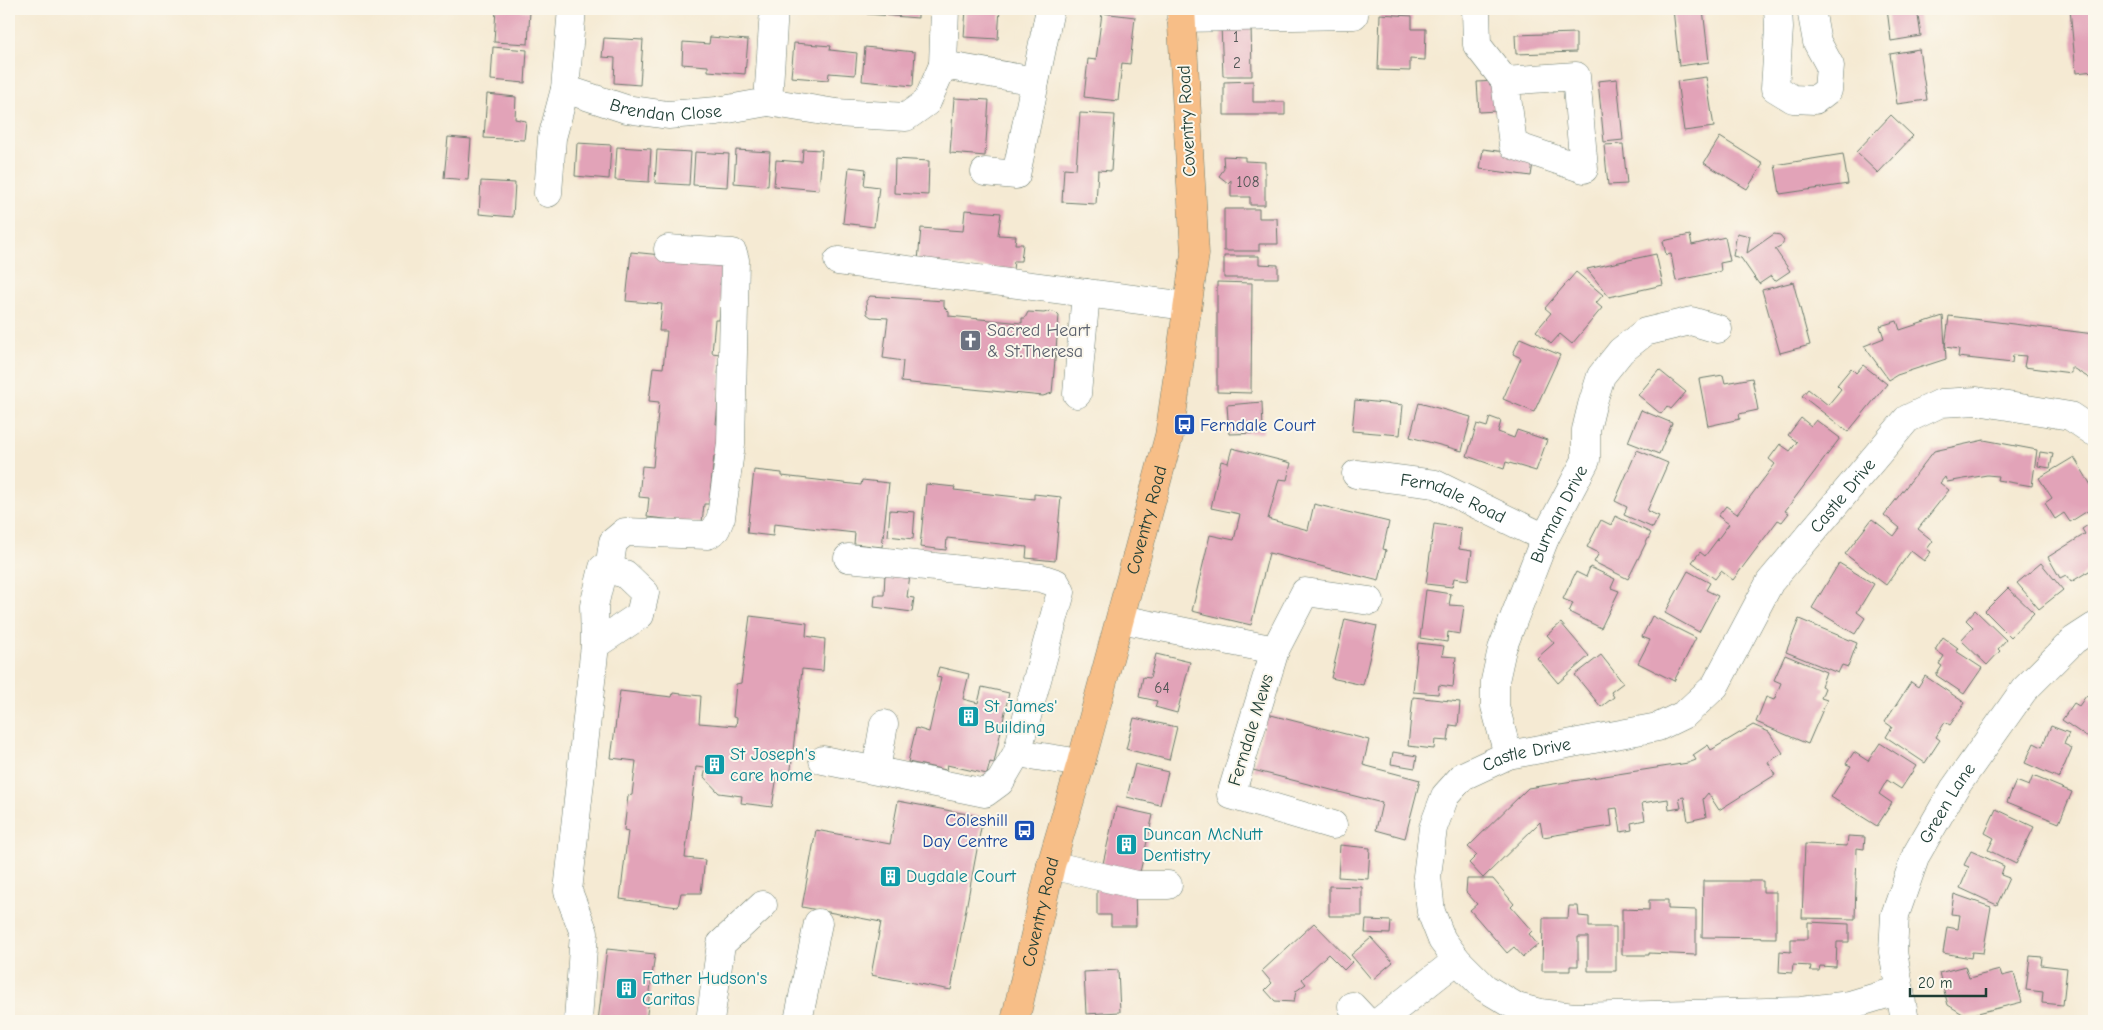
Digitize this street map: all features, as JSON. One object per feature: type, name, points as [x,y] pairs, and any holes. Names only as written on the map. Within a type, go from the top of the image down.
[{"type":"main road","name":"Coventry Road","points":[[1015,1021],[1051,865],[1121,619],[1169,436],[1195,254],[1181,13]]},
{"type":"street","points":[[548,193],[552,138],[565,89],[572,9]]},
{"type":"street","points":[[768,102],[774,9]]},
{"type":"street","name":"Brendan Close","points":[[565,89],[626,109],[668,115],[717,111],[768,102],[836,113],[906,116],[927,102],[943,65],[945,9]]},
{"type":"street","points":[[1476,9],[1477,46],[1506,81]]},
{"type":"street","points":[[1778,9],[1779,28],[1775,88],[1792,99],[1815,100],[1828,90],[1830,66],[1816,42],[1812,9]]},
{"type":"street","points":[[1181,13],[1354,15]]},
{"type":"street","points":[[985,172],[1016,175],[1049,14]]},
{"type":"street","points":[[943,65],[1035,81]]},
{"type":"street","points":[[609,570],[613,542],[625,532],[708,535],[716,529],[720,517],[731,444],[735,260],[733,253],[668,249]]},
{"type":"street","points":[[838,260],[1187,306]]},
{"type":"street","points":[[1077,394],[1086,293]]},
{"type":"street","name":"Burman Drive","points":[[1508,755],[1495,706],[1495,681],[1502,649],[1545,538],[1586,460],[1586,430],[1601,376],[1621,351],[1645,332],[1691,321],[1718,329]]},
{"type":"street","name":"Castle Drive","points":[[1900,990],[1850,1005],[1801,1011],[1574,1017],[1540,1014],[1517,1007],[1485,988],[1457,960],[1442,940],[1431,912],[1427,876],[1433,828],[1445,796],[1463,776],[1508,755],[1658,727],[1686,714],[1715,686],[1770,582],[1907,419],[1941,403],[1977,401],[2070,416],[2094,432]]},
{"type":"street","name":"Ferndale Road","points":[[1356,474],[1435,484],[1545,538]]},
{"type":"street","points":[[823,760],[985,793],[1000,782],[1017,753],[1061,592],[1056,583],[1041,578],[848,558]]},
{"type":"street","points":[[578,1021],[584,933],[568,891],[595,645],[594,606],[603,568],[625,574],[645,593],[640,615],[595,645]]},
{"type":"street","points":[[1121,619],[1275,650],[1305,592],[1370,601]]},
{"type":"street","name":"Green Lane","points":[[1905,1021],[1893,952],[1895,914],[1916,854],[1954,789],[2024,690],[2074,640],[2094,627]]},
{"type":"street","name":"Ferndale Mews","points":[[1275,650],[1231,795],[1333,825]]},
{"type":"street","points":[[876,770],[884,724]]},
{"type":"street","points":[[1017,753],[1081,763]]},
{"type":"street","points":[[1051,865],[1137,885],[1168,885]]},
{"type":"street","points":[[710,1021],[721,944],[763,906]]},
{"type":"street","points":[[798,1021],[818,923]]},
{"type":"street","points":[[1380,1021],[1457,960]]},
{"type":"building","points":[[496,9],[530,11],[528,44],[494,42]]},
{"type":"building","points":[[615,9],[649,9],[649,13],[615,11]]},
{"type":"building","points":[[867,9],[918,9],[918,18],[867,14]]},
{"type":"building","points":[[966,9],[1000,9],[998,39],[964,37]]},
{"type":"building","points":[[1673,9],[1703,9],[1709,62],[1679,66]]},
{"type":"building","points":[[1887,9],[1917,9],[1921,36],[1891,41]]},
{"type":"building","points":[[2070,9],[2094,9],[2094,71],[2076,73]]},
{"type":"building","points":[[1102,13],[1135,17],[1130,64],[1122,63],[1118,101],[1084,97],[1088,59],[1096,60]]},
{"type":"building","points":[[1380,14],[1412,16],[1412,29],[1426,29],[1425,60],[1410,59],[1410,71],[1378,70]]},
{"type":"building","points":[[1251,24],[1252,76],[1223,76],[1221,25]]},
{"type":"building","points":[[1576,33],[1576,52],[1516,54],[1515,35]]},
{"type":"building","points":[[710,37],[748,40],[745,74],[708,71],[708,66],[682,64],[683,42],[709,44]]},
{"type":"building","points":[[604,38],[643,40],[640,85],[614,83],[615,58],[602,57]]},
{"type":"building","points":[[794,43],[831,46],[830,50],[857,53],[855,75],[829,73],[828,80],[791,77]]},
{"type":"building","points":[[493,47],[527,50],[525,83],[491,80]]},
{"type":"building","points":[[865,47],[915,52],[913,86],[862,81]]},
{"type":"building","points":[[1919,49],[1927,100],[1897,104],[1890,54]]},
{"type":"building","points":[[1706,77],[1714,127],[1684,131],[1677,81]]},
{"type":"building","points":[[1617,79],[1623,140],[1604,142],[1598,81]]},
{"type":"building","points":[[1253,81],[1253,102],[1285,102],[1285,115],[1224,115],[1224,82]]},
{"type":"building","points":[[1496,81],[1497,111],[1479,112],[1477,82]]},
{"type":"building","points":[[487,94],[516,97],[515,119],[526,121],[524,140],[484,138]]},
{"type":"building","points":[[954,98],[989,100],[985,156],[950,153]]},
{"type":"building","points":[[1080,113],[1115,115],[1111,171],[1098,170],[1096,204],[1062,202],[1064,168],[1076,169]]},
{"type":"building","points":[[1891,115],[1913,136],[1878,173],[1856,152]]},
{"type":"building","points":[[448,137],[471,139],[468,180],[444,178]]},
{"type":"building","points":[[1720,137],[1763,164],[1747,189],[1704,163]]},
{"type":"building","points":[[577,143],[611,145],[609,179],[575,176]]},
{"type":"building","points":[[1623,144],[1627,184],[1608,185],[1604,145]]},
{"type":"building","points":[[617,147],[651,149],[649,182],[615,180]]},
{"type":"building","points":[[803,149],[822,150],[819,190],[774,186],[776,160],[802,162]]},
{"type":"building","points":[[1483,149],[1534,156],[1531,176],[1480,169]]},
{"type":"building","points":[[657,150],[691,152],[689,185],[655,183]]},
{"type":"building","points":[[736,150],[770,152],[768,186],[734,183]]},
{"type":"building","points":[[695,152],[729,154],[727,187],[693,185]]},
{"type":"building","points":[[1843,154],[1848,184],[1780,194],[1775,165]]},
{"type":"building","points":[[1223,156],[1245,157],[1245,161],[1265,162],[1265,205],[1250,205],[1250,197],[1231,197],[1231,180],[1228,183],[1219,176],[1224,169]]},
{"type":"building","points":[[895,159],[929,161],[928,195],[894,193]]},
{"type":"building","points":[[849,167],[866,169],[864,185],[879,187],[874,227],[843,223]]},
{"type":"building","points":[[481,181],[515,183],[513,217],[479,214]]},
{"type":"building","points":[[1224,209],[1259,209],[1259,218],[1277,218],[1278,244],[1259,244],[1259,251],[1224,251]]},
{"type":"building","points":[[965,210],[1001,213],[998,235],[1016,236],[1015,244],[1023,244],[1021,261],[1014,261],[1013,270],[918,261],[921,228],[963,231]]},
{"type":"building","points":[[1737,233],[1750,236],[1747,253],[1774,234],[1780,235],[1784,240],[1782,245],[1775,249],[1790,271],[1775,281],[1771,276],[1759,284],[1741,258],[1733,256]]},
{"type":"building","points":[[1690,235],[1692,245],[1725,237],[1730,261],[1720,263],[1721,271],[1676,281],[1671,254],[1666,255],[1663,241]]},
{"type":"building","points":[[631,252],[723,261],[720,285],[723,285],[719,320],[715,320],[712,353],[720,354],[718,374],[721,374],[716,424],[722,424],[719,456],[714,456],[709,504],[704,504],[702,523],[647,517],[649,498],[639,497],[642,466],[653,467],[659,402],[649,401],[653,367],[663,368],[667,331],[659,331],[662,304],[626,301]]},
{"type":"building","points":[[1656,254],[1663,285],[1609,297],[1587,269]]},
{"type":"building","points":[[1224,256],[1259,256],[1259,264],[1278,265],[1278,278],[1224,278]]},
{"type":"building","points":[[1576,272],[1603,295],[1596,303],[1602,308],[1572,344],[1560,334],[1551,344],[1536,331],[1551,313],[1545,308]]},
{"type":"building","points":[[1217,282],[1252,283],[1251,393],[1217,392]]},
{"type":"building","points":[[1793,282],[1810,345],[1780,353],[1762,290]]},
{"type":"building","name":"Sacred Heart & St.Theresa","points":[[870,296],[944,301],[944,307],[949,312],[949,316],[1022,323],[1022,318],[1025,318],[1028,312],[1044,313],[1050,311],[1056,313],[1059,316],[1052,393],[1043,396],[901,382],[903,361],[883,358],[888,318],[871,317],[867,314],[866,301]]},
{"type":"building","points":[[1943,316],[1946,359],[1897,375],[1889,380],[1864,346],[1884,338],[1880,326],[1897,321],[1900,330]]},
{"type":"building","points":[[1949,316],[2094,334],[2092,340],[2094,341],[2094,381],[2071,367],[2071,373],[2024,367],[2026,356],[2013,355],[2012,363],[1958,357],[1959,349],[1945,347]]},
{"type":"building","points":[[1520,338],[1560,355],[1534,412],[1503,399],[1521,358],[1513,354]]},
{"type":"building","points":[[1863,365],[1887,384],[1848,432],[1802,396],[1808,389],[1828,405],[1841,389],[1837,385],[1851,368],[1856,373]]},
{"type":"building","points":[[1659,370],[1686,392],[1671,409],[1667,406],[1661,414],[1638,395]]},
{"type":"building","points":[[1723,375],[1725,383],[1752,378],[1758,410],[1739,414],[1740,419],[1708,426],[1699,379]]},
{"type":"building","points":[[1355,400],[1403,405],[1400,435],[1352,431]]},
{"type":"building","points":[[1262,402],[1263,433],[1229,434],[1227,405]]},
{"type":"building","points":[[1419,403],[1471,417],[1462,451],[1410,437]]},
{"type":"building","points":[[1641,410],[1672,423],[1659,454],[1628,442]]},
{"type":"building","points":[[1490,417],[1501,421],[1498,432],[1514,438],[1517,430],[1547,440],[1536,471],[1506,462],[1504,469],[1467,456],[1477,424],[1487,427]]},
{"type":"building","points":[[1801,418],[1811,426],[1816,420],[1840,438],[1785,511],[1789,513],[1782,522],[1778,520],[1733,580],[1721,571],[1715,579],[1692,562],[1700,552],[1705,556],[1729,524],[1718,516],[1726,506],[1737,514],[1775,464],[1769,459],[1780,444],[1790,451],[1797,442],[1788,435]]},
{"type":"building","points":[[1984,440],[2037,450],[2032,486],[1997,480],[1998,476],[1987,475],[1947,482],[1945,477],[1940,483],[1949,490],[1918,529],[1933,541],[1927,549],[1931,552],[1924,561],[1911,551],[1886,585],[1845,554],[1872,519],[1894,536],[1900,528],[1884,515],[1934,451]]},
{"type":"building","points":[[1232,448],[1291,463],[1287,480],[1279,479],[1268,519],[1308,530],[1314,504],[1389,522],[1383,549],[1386,550],[1379,581],[1269,553],[1251,625],[1192,611],[1210,535],[1234,540],[1240,514],[1211,508],[1221,461],[1228,463]]},
{"type":"building","points":[[1637,450],[1668,463],[1647,511],[1659,516],[1653,528],[1624,515],[1627,507],[1615,501]]},
{"type":"building","points":[[2040,452],[2053,454],[2050,468],[2038,466]]},
{"type":"building","points":[[2074,457],[2094,490],[2094,507],[2070,522],[2064,513],[2055,519],[2045,503],[2052,498],[2039,478]]},
{"type":"building","points":[[754,470],[782,473],[782,476],[861,485],[862,480],[889,483],[882,547],[854,544],[855,533],[774,524],[773,536],[747,533]]},
{"type":"building","points":[[926,484],[955,487],[954,490],[1034,499],[1034,494],[1061,497],[1055,561],[1026,558],[1027,547],[947,538],[946,550],[920,547]]},
{"type":"building","points":[[890,510],[915,512],[913,539],[888,536]]},
{"type":"building","points":[[1615,516],[1651,533],[1628,579],[1594,562],[1599,553],[1587,547],[1601,520],[1611,525]]},
{"type":"building","points":[[2094,521],[2094,568],[2071,582],[2066,575],[2060,578],[2048,557],[2085,534],[2082,529]]},
{"type":"building","points":[[1434,524],[1461,528],[1459,549],[1472,551],[1468,580],[1454,578],[1452,587],[1426,584]]},
{"type":"building","points":[[1839,563],[1874,584],[1857,612],[1865,618],[1855,634],[1812,608]]},
{"type":"building","points":[[2041,563],[2063,590],[2039,609],[2017,583]]},
{"type":"building","points":[[1590,567],[1615,579],[1611,588],[1619,591],[1601,628],[1569,612],[1573,603],[1563,599],[1576,572],[1586,577]]},
{"type":"building","points":[[1688,571],[1710,583],[1706,590],[1718,596],[1699,632],[1665,613]]},
{"type":"building","points":[[885,573],[910,575],[907,597],[914,598],[912,612],[874,607],[875,595],[884,595]]},
{"type":"building","points":[[2008,588],[2034,613],[2011,637],[1985,611]]},
{"type":"building","points":[[1426,590],[1451,594],[1449,605],[1464,606],[1460,634],[1448,632],[1447,642],[1420,638]]},
{"type":"building","points":[[1975,610],[2006,640],[1998,649],[2000,651],[1987,665],[1961,640],[1973,627],[1966,620]]},
{"type":"building","name":"St Joseph's care home","points":[[750,616],[807,623],[806,636],[825,639],[823,671],[802,669],[790,778],[777,776],[772,807],[741,803],[742,796],[719,793],[704,777],[706,768],[696,767],[685,858],[705,860],[701,893],[681,893],[678,907],[620,899],[628,831],[624,830],[628,796],[632,795],[636,761],[611,758],[620,691],[672,697],[673,693],[701,696],[699,723],[736,726],[737,718],[733,717],[736,684],[741,683]]},
{"type":"building","points":[[1652,616],[1696,638],[1674,681],[1638,663],[1650,640],[1642,637]]},
{"type":"building","points":[[1345,619],[1377,626],[1363,685],[1331,678]]},
{"type":"building","points":[[1799,619],[1857,643],[1848,667],[1842,665],[1838,673],[1786,652]]},
{"type":"building","points":[[1561,623],[1589,656],[1558,683],[1537,658],[1554,643],[1547,635]]},
{"type":"building","points":[[1943,637],[1958,648],[1956,651],[1982,668],[1964,694],[1936,675],[1942,666],[1939,664],[1944,656],[1935,650]]},
{"type":"building","points":[[1418,643],[1444,646],[1442,656],[1456,657],[1453,687],[1439,685],[1438,694],[1413,692]]},
{"type":"building","points":[[1156,654],[1190,662],[1177,713],[1155,707],[1157,701],[1139,697],[1143,677],[1150,678]]},
{"type":"building","points":[[1601,655],[1623,683],[1611,692],[1614,697],[1601,707],[1575,675]]},
{"type":"building","points":[[1785,655],[1826,672],[1821,686],[1825,688],[1821,698],[1827,700],[1808,744],[1756,722],[1766,697],[1774,700],[1781,683],[1774,680]]},
{"type":"building","name":"St James' Building","points":[[939,667],[969,674],[963,699],[978,703],[982,687],[1009,693],[994,763],[990,762],[987,774],[947,765],[946,770],[908,762],[916,728],[929,732],[941,678],[936,677]]},
{"type":"building","points":[[1925,676],[1965,703],[1950,725],[1945,722],[1936,737],[1940,740],[1925,763],[1886,737],[1892,727],[1885,722],[1911,682],[1918,687]]},
{"type":"building","points":[[2086,696],[2094,701],[2094,742],[2062,720],[2074,703],[2079,706]]},
{"type":"building","points":[[1413,697],[1460,702],[1458,726],[1450,725],[1448,741],[1435,740],[1434,749],[1408,746]]},
{"type":"building","points":[[1267,714],[1369,740],[1363,765],[1420,780],[1405,838],[1376,830],[1382,803],[1253,770]]},
{"type":"building","points":[[1134,718],[1177,727],[1169,760],[1126,749]]},
{"type":"building","points":[[1753,725],[1769,732],[1783,753],[1768,762],[1775,775],[1719,810],[1708,793],[1703,799],[1706,817],[1688,821],[1684,797],[1679,798],[1681,808],[1669,810],[1668,799],[1642,803],[1645,820],[1631,823],[1632,830],[1621,832],[1617,808],[1610,809],[1612,826],[1543,837],[1540,822],[1483,878],[1469,863],[1477,855],[1468,847],[1528,788],[1688,763],[1696,760],[1693,755],[1708,745],[1711,750]]},
{"type":"building","points":[[2051,726],[2069,733],[2064,744],[2072,748],[2059,778],[2025,763],[2034,743],[2042,747]]},
{"type":"building","points":[[1880,743],[1916,766],[1901,789],[1887,780],[1879,794],[1892,803],[1877,826],[1831,797],[1851,766],[1846,764],[1854,752],[1868,761]]},
{"type":"building","points":[[1393,752],[1417,756],[1415,768],[1391,764]]},
{"type":"building","points":[[1135,764],[1168,772],[1160,805],[1127,797]]},
{"type":"building","points":[[2033,776],[2072,792],[2059,823],[2007,802],[2016,781],[2029,786]]},
{"type":"building","name":"Dugdale Court","points":[[898,801],[983,817],[951,990],[871,975],[881,922],[802,907],[816,830],[890,844]]},
{"type":"building","name":"Duncan McNutt Dentistry","points":[[1116,807],[1153,815],[1138,881],[1101,872]]},
{"type":"building","points":[[1996,809],[2034,827],[2016,864],[1988,850],[1994,838],[1985,833]]},
{"type":"building","points":[[1848,836],[1865,837],[1864,849],[1857,848],[1855,919],[1802,918],[1805,844],[1847,846]]},
{"type":"building","points":[[1340,845],[1370,848],[1368,879],[1338,877]]},
{"type":"building","points":[[1971,851],[2004,866],[2001,875],[2009,878],[1997,905],[1960,888],[1969,867],[1964,865]]},
{"type":"building","points":[[1467,879],[1493,879],[1514,904],[1511,907],[1532,931],[1529,934],[1538,945],[1523,957],[1514,947],[1507,953],[1470,910],[1477,904],[1466,892]]},
{"type":"building","points":[[1703,881],[1763,881],[1763,892],[1776,892],[1776,938],[1702,937]]},
{"type":"building","points":[[1329,886],[1362,887],[1362,916],[1329,916]]},
{"type":"building","points":[[1097,889],[1135,889],[1136,926],[1111,926],[1111,915],[1097,915]]},
{"type":"building","points":[[1954,894],[1991,907],[1983,953],[1972,952],[1971,958],[1943,953],[1947,927],[1958,929],[1960,915],[1951,914]]},
{"type":"building","points":[[1649,900],[1668,900],[1668,909],[1696,910],[1696,955],[1649,953],[1649,955],[1622,955],[1622,909],[1649,910]]},
{"type":"building","points":[[1569,906],[1578,906],[1579,916],[1589,917],[1589,927],[1616,927],[1616,971],[1588,971],[1588,937],[1578,937],[1578,966],[1570,966],[1570,971],[1542,971],[1543,918],[1568,918]]},
{"type":"building","points":[[1366,920],[1391,921],[1390,934],[1365,933]]},
{"type":"building","points":[[1808,922],[1849,924],[1849,942],[1837,942],[1836,967],[1820,966],[1819,971],[1810,971],[1811,966],[1793,965],[1792,973],[1779,972],[1780,951],[1791,952],[1791,939],[1808,939]]},
{"type":"building","points":[[1314,923],[1352,962],[1344,970],[1328,954],[1302,979],[1306,984],[1296,991],[1294,1002],[1275,1001],[1265,990],[1272,983],[1262,971]]},
{"type":"building","points":[[1371,938],[1393,962],[1372,980],[1351,955]]},
{"type":"building","name":"Father Hudson's Caritas","points":[[607,949],[655,954],[646,1021],[598,1021]]},
{"type":"building","points":[[2030,956],[2042,957],[2041,965],[2067,968],[2063,1005],[2042,1003],[2043,992],[2026,990]]},
{"type":"building","points":[[1965,966],[1969,978],[2000,970],[2002,976],[2014,973],[2022,1002],[1966,1016],[1948,1005],[1939,973]]},
{"type":"building","points":[[1118,970],[1120,1012],[1086,1014],[1084,972]]},
{"type":"place","name":"Sacred Heart & St.Theresa","points":[[971,340]]},
{"type":"place","name":"Ferndale Court","points":[[1184,425]]},
{"type":"place","name":"St James' Building","points":[[968,716]]},
{"type":"place","name":"St Joseph's care home","points":[[714,764]]},
{"type":"place","name":"Coleshill Day Centre","points":[[1024,830]]},
{"type":"place","name":"Duncan McNutt Dentistry","points":[[1127,844]]},
{"type":"place","name":"Dugdale Court","points":[[890,876]]},
{"type":"place","name":"Father Hudson's Caritas","points":[[626,988]]}]
